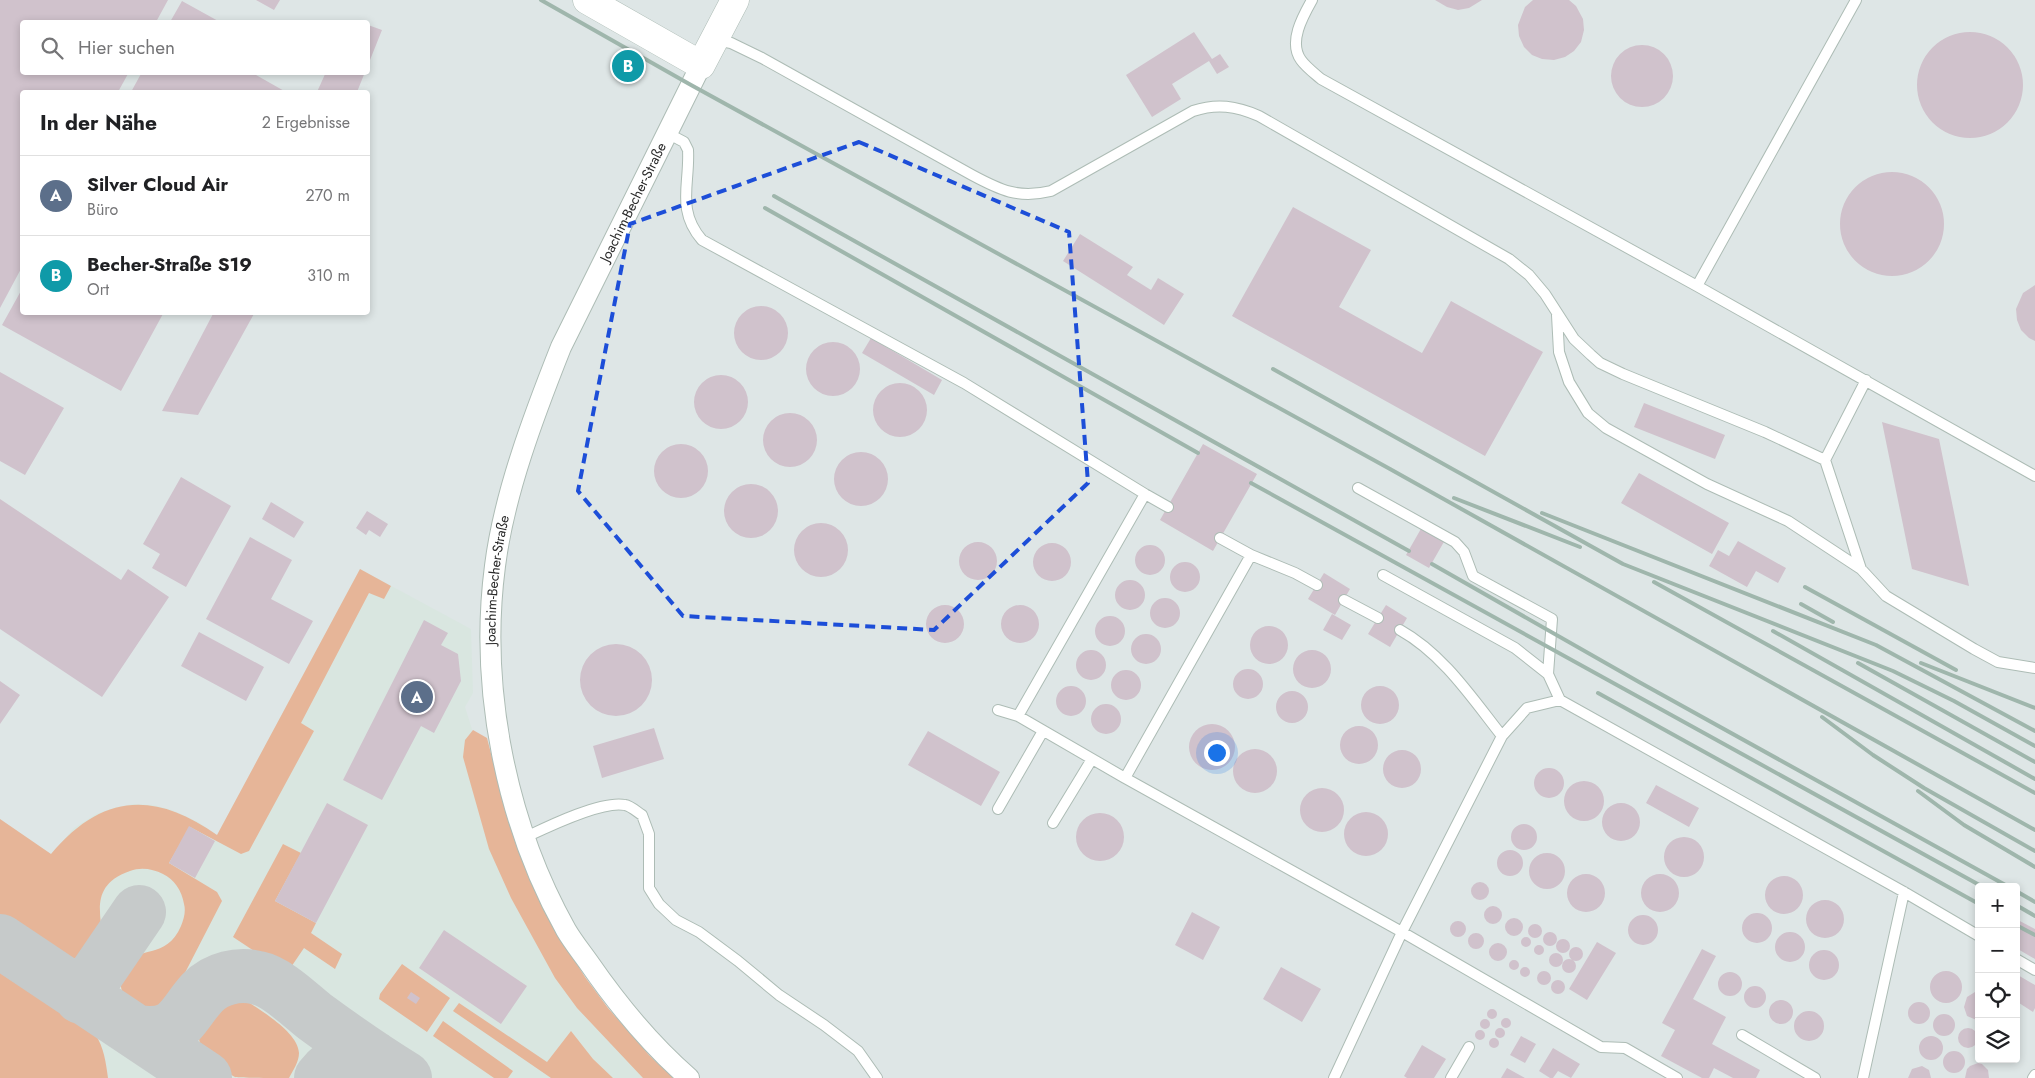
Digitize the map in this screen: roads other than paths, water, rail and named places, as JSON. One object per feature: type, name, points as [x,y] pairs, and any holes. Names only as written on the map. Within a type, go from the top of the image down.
[{"type":"street","points":[[587,0],[701,65],[735,0]]},
{"type":"street","name":"Joachim-Becher-Straße","points":[[689,1078],[664,1055],[628,1015],[599,978],[567,932],[537,870],[507,774],[495,710],[489,628],[495,565],[504,518],[542,395],[561,348],[701,65]]},
{"type":"lane","points":[[1312,0],[1300,23],[1295,49],[1300,59],[1321,79],[1697,286],[2035,476]]},
{"type":"lane","points":[[1697,286],[1856,0]]},
{"type":"lane","points":[[715,40],[731,43],[762,58],[999,190],[1015,194],[1039,194],[1050,191],[1193,111],[1205,107],[1224,106],[1241,108],[1259,116],[1509,259],[1530,275],[1574,338],[1600,362],[1623,374],[1765,432],[1825,460]]},
{"type":"lane","points":[[667,134],[684,142],[688,150],[686,206],[693,230],[702,240],[964,383],[1168,507]]},
{"type":"lane","points":[[1557,314],[1558,352],[1569,382],[1588,412],[1606,428],[1707,484],[1788,521],[1861,568],[1886,596],[1974,649],[1998,662],[2035,668]]},
{"type":"lane","points":[[1861,568],[1825,460],[1866,380]]},
{"type":"lane","points":[[1358,488],[1455,542],[1464,552],[1473,576],[1552,618],[1548,674]]},
{"type":"lane","points":[[1018,716],[1145,494]]},
{"type":"lane","points":[[1220,538],[1251,555],[1295,573],[1317,585]]},
{"type":"lane","points":[[1125,778],[1251,555]]},
{"type":"lane","points":[[1383,575],[1515,648],[1548,674],[1560,700],[1975,934]]},
{"type":"lane","points":[[1344,600],[1378,618]]},
{"type":"lane","points":[[1400,630],[1413,637],[1441,662],[1502,736]]},
{"type":"lane","points":[[1334,1078],[1402,932],[1502,736],[1527,708],[1560,700]]},
{"type":"lane","points":[[998,710],[1018,716],[1125,778],[1402,932],[1601,1047],[1625,1048],[1677,1078]]},
{"type":"lane","points":[[998,809],[1043,731]]},
{"type":"lane","points":[[1053,823],[1092,759]]},
{"type":"lane","points":[[526,837],[565,818],[610,806],[625,805],[642,815],[649,834],[649,888],[658,904],[676,920],[707,938],[779,995],[824,1025],[858,1051],[877,1078]]},
{"type":"lane","points":[[1862,1078],[1904,892]]},
{"type":"lane","points":[[2020,961],[2035,970]]},
{"type":"lane","points":[[1742,1035],[1815,1078]]},
{"type":"lane","points":[[1451,1078],[1469,1048]]},
{"type":"railway","points":[[541,0],[691,85],[1390,469],[2035,830]]},
{"type":"railway","points":[[774,196],[1409,551]]},
{"type":"railway","points":[[765,208],[1198,453]]},
{"type":"railway","points":[[1273,369],[1623,564],[1893,671],[1954,701],[2035,746]]},
{"type":"railway","points":[[1251,483],[1976,883]]},
{"type":"railway","points":[[1454,498],[1580,547]]},
{"type":"railway","points":[[1542,513],[1876,645],[2035,731]]},
{"type":"railway","points":[[1432,564],[1639,682],[2002,883]]},
{"type":"railway","points":[[1654,582],[2035,793]]},
{"type":"railway","points":[[1805,587],[1956,670]]},
{"type":"railway","points":[[1801,604],[1833,622]]},
{"type":"railway","points":[[1773,631],[2035,779]]},
{"type":"railway","points":[[1858,663],[2035,762]]},
{"type":"railway","points":[[1921,663],[2035,708]]},
{"type":"railway","points":[[1598,693],[1975,902]]},
{"type":"railway","points":[[1822,717],[1873,755],[1924,788],[2035,851]]},
{"type":"railway","points":[[1918,791],[1964,825],[2035,867]]},
{"type":"railway","points":[[2020,893],[2035,902]]},
{"type":"railway","points":[[2020,907],[2035,916]]},
{"type":"railway","points":[[2020,927],[2035,935]]},
{"type":"place","name":"Becher-Straße S19","points":[[628,66]]},
{"type":"place","name":"Silver Cloud Air","points":[[417,697]]}]
